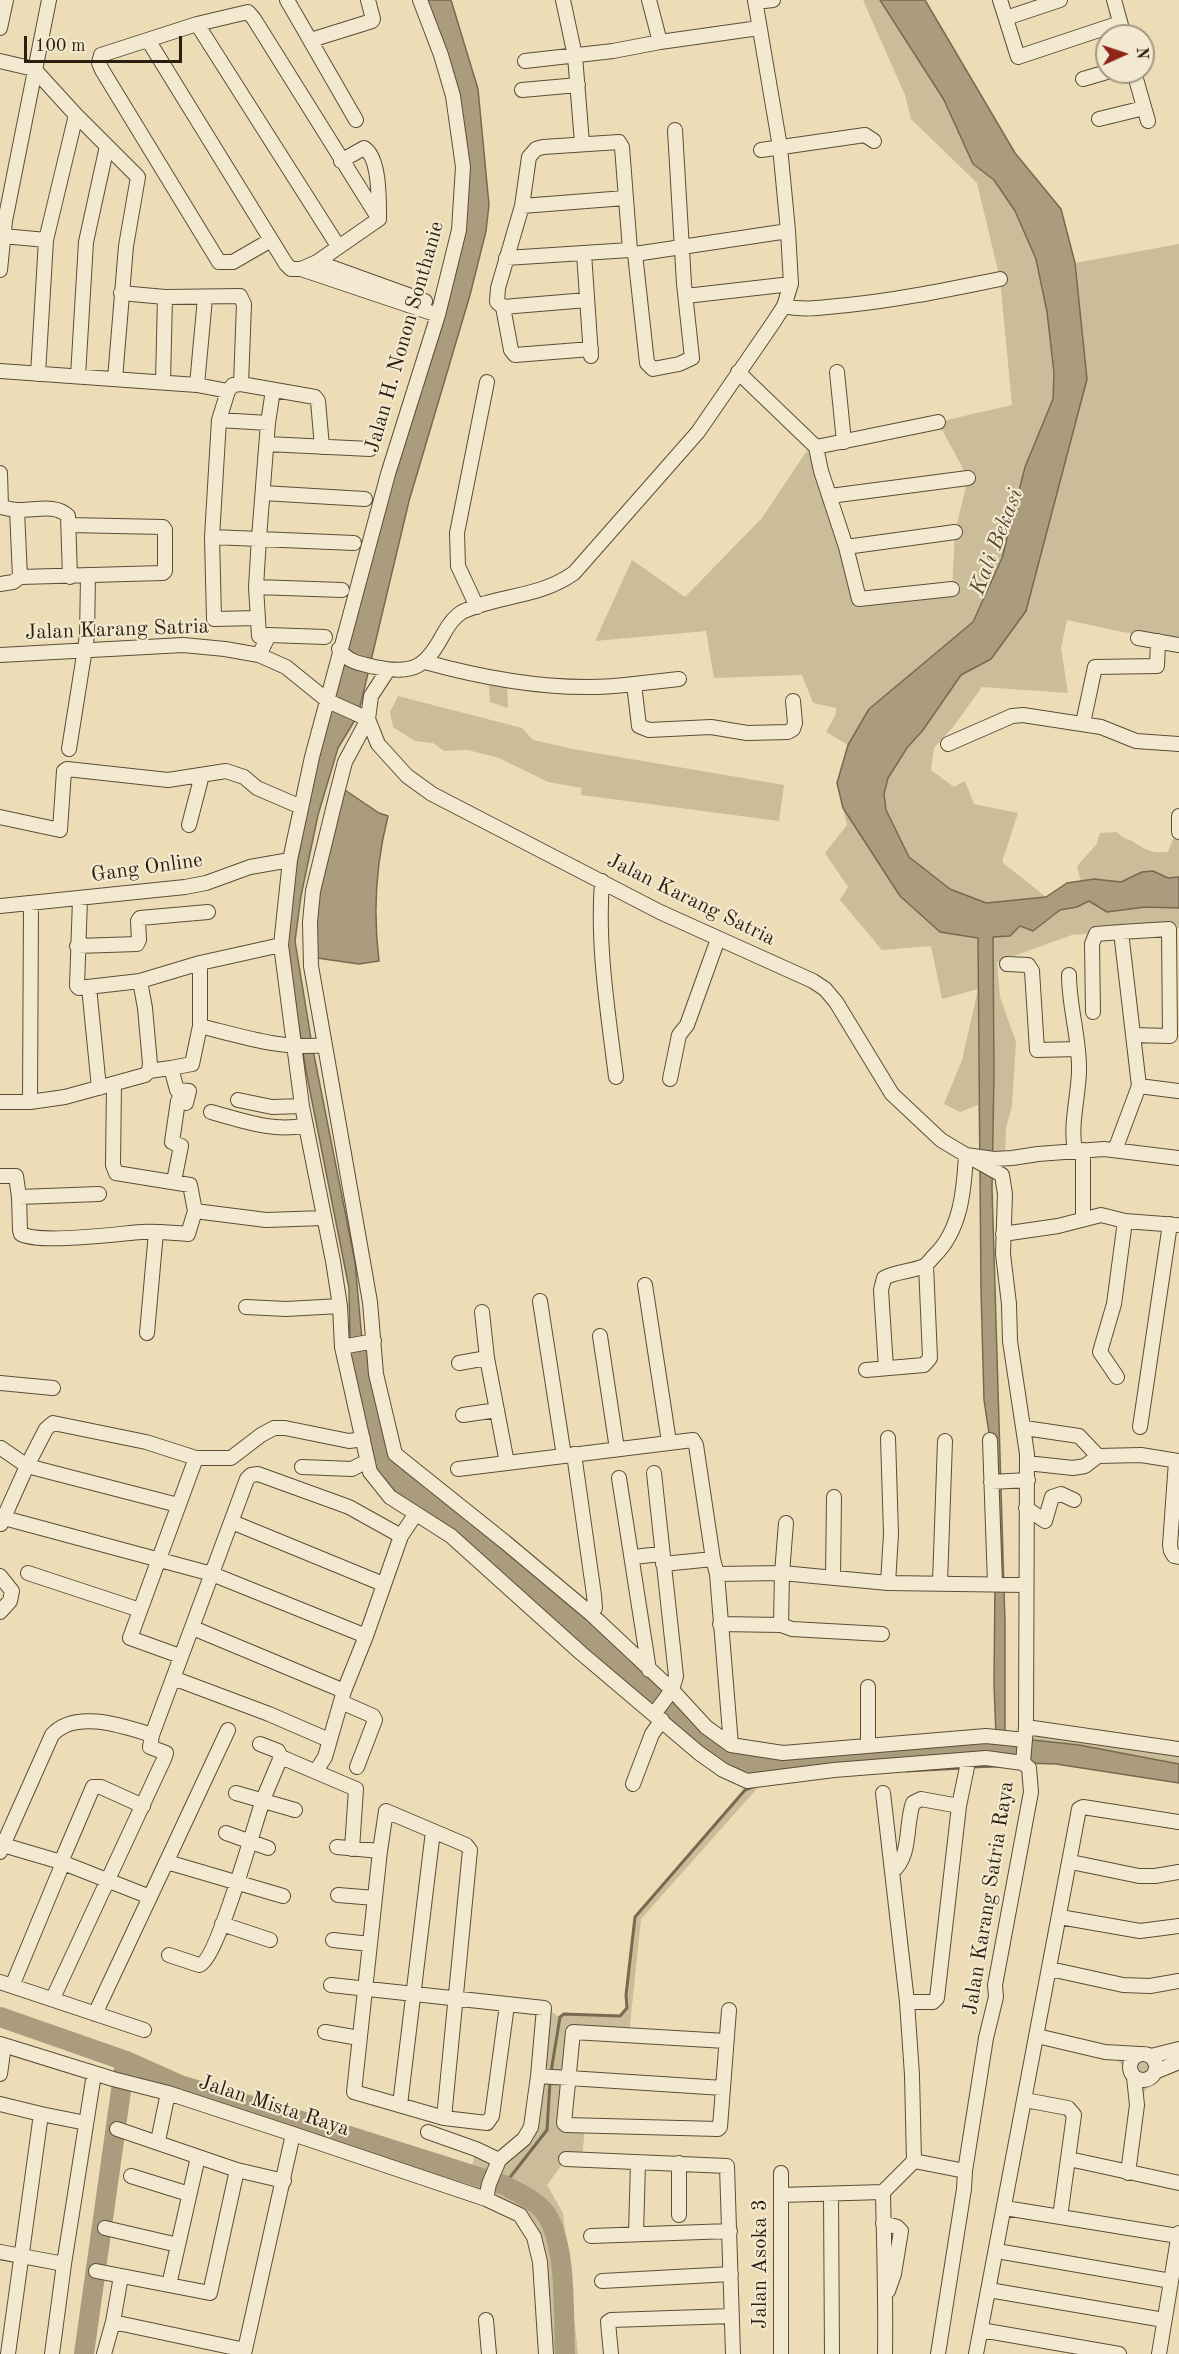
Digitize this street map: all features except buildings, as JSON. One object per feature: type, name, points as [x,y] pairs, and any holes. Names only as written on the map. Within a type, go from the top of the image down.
[{"type":"street","points":[[0,28],[6,0]]},
{"type":"street","points":[[0,270],[2,221],[49,0]]},
{"type":"street","points":[[311,40],[372,21],[368,0]]},
{"type":"street","name":"Jalan H. Nonon Sonthanie","points":[[420,0],[441,55],[453,96],[463,167],[459,230],[439,311],[388,474],[344,655],[312,757],[290,860],[281,945],[302,1106],[340,1306],[342,1347],[370,1472],[390,1497],[451,1536],[581,1653],[717,1767],[747,1781],[834,1770],[986,1758],[1023,1763]]},
{"type":"street","points":[[563,0],[575,56],[582,144]]},
{"type":"street","points":[[649,0],[660,42]]},
{"type":"street","points":[[344,655],[388,670],[415,667],[425,662],[433,654],[454,618],[477,607],[559,584],[574,573],[698,432],[784,306],[791,284],[788,231],[780,147],[755,1],[773,0]]},
{"type":"street","points":[[1000,0],[1016,55],[1019,57],[1095,36]]},
{"type":"street","points":[[1005,18],[1060,0]]},
{"type":"street","points":[[1114,0],[1121,24]]},
{"type":"street","points":[[293,1],[311,40],[356,120]]},
{"type":"street","points":[[271,240],[233,262],[219,262],[99,63],[101,55],[197,24],[248,12],[379,219]]},
{"type":"street","points":[[197,24],[338,246]]},
{"type":"street","points":[[525,61],[575,56],[759,28]]},
{"type":"street","points":[[148,40],[291,269],[301,269],[386,292]]},
{"type":"street","points":[[0,61],[34,69],[76,115],[136,174],[139,181],[126,246],[115,379]]},
{"type":"street","points":[[1083,79],[1095,76]]},
{"type":"street","points":[[1099,119],[1146,114],[1137,84]]},
{"type":"street","points":[[522,90],[578,85]]},
{"type":"street","points":[[38,374],[46,240],[76,115]]},
{"type":"street","points":[[587,300],[503,306],[497,302],[497,294],[522,206],[529,157],[536,149],[543,147],[619,142],[647,363],[653,369],[679,364],[692,358],[675,130]]},
{"type":"street","points":[[761,150],[865,135],[874,141]]},
{"type":"street","points":[[78,376],[86,242],[107,146]]},
{"type":"street","points":[[342,161],[364,148],[369,151],[374,159],[380,198],[379,219]]},
{"type":"street","points":[[522,206],[625,198]]},
{"type":"street","points":[[301,269],[317,262],[379,219]]},
{"type":"street","points":[[506,258],[632,252],[788,231]]},
{"type":"street","points":[[3,236],[46,240]]},
{"type":"street","points":[[503,306],[511,350],[515,355],[591,354],[584,253]]},
{"type":"street","points":[[317,262],[386,292],[439,311]]},
{"type":"street","points":[[784,306],[799,310],[856,304],[1000,279]]},
{"type":"street","points":[[686,296],[791,284]]},
{"type":"street","points":[[121,293],[165,297],[240,296],[243,298],[241,384]]},
{"type":"street","points":[[163,382],[165,297]]},
{"type":"street","points":[[197,385],[205,298]]},
{"type":"street","points":[[0,371],[163,382],[228,391]]},
{"type":"street","points":[[738,372],[816,447],[860,599],[952,589]]},
{"type":"street","points":[[837,372],[844,442]]},
{"type":"street","points":[[477,607],[458,566],[457,533],[487,382]]},
{"type":"street","points":[[258,618],[214,620],[212,537],[219,420],[228,391],[233,385],[241,384],[317,398],[322,447]]},
{"type":"street","points":[[273,390],[268,423],[256,587],[259,636],[325,637]]},
{"type":"street","points":[[219,420],[268,423]]},
{"type":"street","points":[[816,447],[938,422]]},
{"type":"street","points":[[267,444],[370,449]]},
{"type":"street","points":[[0,473],[1,507],[17,510],[54,508],[63,511],[68,516],[70,577]]},
{"type":"street","points":[[830,496],[968,478]]},
{"type":"street","points":[[263,493],[365,499]]},
{"type":"street","points":[[17,510],[20,577]]},
{"type":"street","points":[[0,584],[13,582],[20,577],[163,573],[166,568],[165,530],[160,525],[69,525]]},
{"type":"street","points":[[846,547],[955,532]]},
{"type":"street","points":[[212,537],[354,543]]},
{"type":"street","points":[[69,749],[87,636],[88,576]]},
{"type":"street","points":[[256,587],[342,591]]},
{"type":"street","points":[[259,655],[269,635]]},
{"type":"street","points":[[1138,638],[1179,645]]},
{"type":"street","points":[[1083,723],[1095,667],[1157,666],[1158,641]]},
{"type":"street","name":"Jalan Karang Satria","points":[[0,655],[183,645],[259,655],[286,668],[328,701],[368,719],[378,744],[408,776],[432,794],[718,939],[806,977],[825,989],[836,1002],[892,1094],[941,1140],[966,1155],[994,1159],[1115,1150],[1179,1158]]},
{"type":"street","points":[[425,662],[465,672],[598,688],[680,678]]},
{"type":"street","points":[[388,670],[371,696],[368,719],[345,762],[313,891],[310,922],[311,966],[319,1046],[363,1256],[376,1374],[395,1454],[591,1614],[672,1690],[706,1727],[731,1745],[783,1753],[1026,1733],[1179,1749]]},
{"type":"street","points":[[634,684],[639,726],[650,730],[711,727],[747,733],[788,732],[793,729],[795,723],[793,701]]},
{"type":"street","points":[[948,744],[1016,715],[1083,723],[1101,727],[1136,741],[1179,744]]},
{"type":"street","points":[[0,818],[60,830],[64,771],[67,769],[168,780],[226,771],[251,781],[256,788],[301,807]]},
{"type":"street","points":[[189,825],[202,775]]},
{"type":"street","points":[[1179,816],[1179,832]]},
{"type":"street","name":"Gang Online","points":[[0,906],[186,887],[218,879],[241,869],[290,860]]},
{"type":"street","points":[[602,881],[599,918],[606,1004],[616,1077]]},
{"type":"street","points":[[80,899],[77,986],[89,987],[140,981],[200,963],[281,945]]},
{"type":"street","points":[[30,1102],[32,904]]},
{"type":"street","points":[[77,946],[137,944],[140,918],[208,912]]},
{"type":"street","points":[[1093,1012],[1092,944],[1096,934],[1169,929],[1170,1036],[1133,1035]]},
{"type":"street","points":[[1115,1150],[1139,1086],[1121,932]]},
{"type":"street","points":[[670,1079],[679,1035],[687,1025],[718,939]]},
{"type":"street","points":[[0,1102],[30,1102],[65,1096],[141,1077],[148,1071],[192,1064],[200,1026],[200,963]]},
{"type":"street","points":[[1007,964],[1028,965],[1032,971],[1037,1050],[1078,1049]]},
{"type":"street","points":[[1069,975],[1069,1000],[1078,1049],[1079,1073],[1072,1135],[1079,1151],[1083,1219]]},
{"type":"street","points":[[140,981],[147,1022],[148,1071]]},
{"type":"street","points":[[89,987],[99,1088]]},
{"type":"street","points":[[200,1026],[294,1047],[319,1046]]},
{"type":"street","points":[[171,1068],[177,1090],[189,1091],[186,1102],[178,1101],[172,1142],[181,1146],[174,1181]]},
{"type":"street","points":[[0,1176],[16,1176],[20,1230],[26,1236],[57,1238],[156,1232],[188,1234],[195,1211],[190,1185],[120,1174],[113,1169],[114,1085]]},
{"type":"street","points":[[1139,1086],[1178,1091]]},
{"type":"street","points":[[238,1100],[272,1107],[302,1106]]},
{"type":"street","points":[[210,1112],[268,1126],[284,1128],[306,1125]]},
{"type":"street","points":[[886,1368],[881,1290],[884,1278],[926,1265],[943,1248],[953,1228],[964,1188],[966,1155],[1002,1175],[1005,1194],[1003,1234]]},
{"type":"street","points":[[1003,1234],[1012,1158]]},
{"type":"street","points":[[19,1197],[99,1194]]},
{"type":"street","points":[[195,1211],[266,1220],[324,1218]]},
{"type":"street","points":[[1003,1234],[1058,1226],[1101,1215],[1125,1221],[1175,1225],[1140,1426]]},
{"type":"street","points":[[1117,1377],[1100,1352],[1114,1304],[1125,1221]]},
{"type":"street","points":[[147,1333],[156,1232]]},
{"type":"street","name":"Jalan Karang Satria Raya","points":[[938,2354],[986,2038],[996,1997],[995,1985],[1031,1792],[1029,1768],[1023,1763],[1026,1733],[1028,1480],[1025,1428],[1010,1341],[1003,1234]]},
{"type":"street","points":[[866,1370],[928,1363],[930,1358],[926,1265]]},
{"type":"street","points":[[645,1285],[669,1442]]},
{"type":"street","points":[[540,1301],[594,1595],[595,1608],[591,1614]]},
{"type":"street","points":[[246,1307],[286,1309],[340,1306]]},
{"type":"street","points":[[482,1312],[507,1463]]},
{"type":"street","points":[[600,1336],[618,1449]]},
{"type":"street","points":[[342,1347],[374,1341]]},
{"type":"street","points":[[459,1363],[488,1358]]},
{"type":"street","points":[[0,1383],[53,1388]]},
{"type":"street","points":[[463,1415],[497,1410]]},
{"type":"street","points":[[363,1439],[349,1441],[285,1428],[274,1428],[231,1458],[196,1458],[154,1444],[53,1423],[46,1429],[2,1522],[160,1558],[212,1574],[366,1636]]},
{"type":"street","points":[[1025,1428],[1079,1436],[1098,1456]]},
{"type":"street","points":[[888,1438],[891,1534],[888,1582]]},
{"type":"street","points":[[458,1469],[693,1440],[696,1445],[712,1559],[717,1574],[731,1745]]},
{"type":"street","points":[[990,1440],[995,1584]]},
{"type":"street","points":[[940,1583],[945,1441]]},
{"type":"street","points":[[1,1448],[27,1466],[177,1506]]},
{"type":"street","points":[[1027,1462],[1073,1468],[1085,1466],[1098,1456],[1141,1455],[1177,1461],[1170,1545],[1174,1556],[1179,1557]]},
{"type":"street","points":[[180,1656],[130,1638],[196,1458]]},
{"type":"street","points":[[302,1467],[352,1469],[367,1461]]},
{"type":"street","points":[[633,1784],[676,1676],[654,1473]]},
{"type":"street","points":[[53,1998],[166,1753],[150,1747],[152,1735],[247,1479],[251,1475],[258,1474],[349,1508],[401,1536]]},
{"type":"street","points":[[619,1478],[649,1670]]},
{"type":"street","points":[[991,1482],[1028,1480]]},
{"type":"street","points":[[1026,1508],[1045,1521],[1052,1497],[1060,1494],[1074,1500]]},
{"type":"street","points":[[833,1577],[834,1497]]},
{"type":"street","points":[[316,1771],[325,1757],[342,1697],[401,1536],[415,1515]]},
{"type":"street","points":[[232,1522],[383,1584]]},
{"type":"street","points":[[782,1625],[782,1573],[786,1523]]},
{"type":"street","points":[[633,1557],[712,1559]]},
{"type":"street","points":[[28,1573],[140,1610]]},
{"type":"street","points":[[717,1574],[782,1573],[888,1582],[1026,1585]]},
{"type":"street","points":[[0,1576],[12,1591],[10,1601],[0,1611]]},
{"type":"street","points":[[720,1624],[782,1625],[792,1629],[882,1634]]},
{"type":"street","points":[[193,1628],[342,1697],[373,1716],[375,1719],[357,1767]]},
{"type":"street","points":[[173,1678],[329,1740]]},
{"type":"street","points":[[868,1687],[868,1746]]},
{"type":"street","points":[[150,1898],[62,1863],[2,1848],[52,1735],[58,1728],[77,1721],[122,1726],[152,1735]]},
{"type":"street","points":[[95,2014],[228,1730]]},
{"type":"street","points":[[261,1744],[278,1751],[281,1757],[356,1789],[352,1849]]},
{"type":"street","points":[[169,1956],[199,1965],[204,1964],[237,1884],[263,1802],[281,1757]]},
{"type":"street","points":[[907,2002],[933,2002],[938,1998],[959,1806],[967,1767]]},
{"type":"street","points":[[143,1806],[101,1788],[93,1787],[62,1863],[6,1984],[144,2030]]},
{"type":"street","points":[[236,1793],[295,1810]]},
{"type":"street","points":[[892,1872],[899,1865],[905,1850],[913,1803],[921,1799],[959,1806]]},
{"type":"street","points":[[781,2195],[883,2192],[914,2161],[907,2002],[884,1800],[910,1810]]},
{"type":"street","points":[[976,2354],[1081,1808],[1179,1822]]},
{"type":"street","points":[[444,2118],[470,1850],[466,1845],[386,1811],[354,2092],[444,2118],[484,2123],[491,2119],[507,2004]]},
{"type":"street","points":[[400,2105],[433,1831]]},
{"type":"street","points":[[226,1833],[268,1848]]},
{"type":"street","points":[[337,1847],[380,1851]]},
{"type":"street","points":[[167,1862],[283,1896]]},
{"type":"street","points":[[1071,1862],[1139,1876],[1179,1872]]},
{"type":"street","points":[[338,1894],[375,1898]]},
{"type":"street","points":[[1060,1917],[1140,1931],[1179,1926]]},
{"type":"street","points":[[222,1924],[270,1940]]},
{"type":"street","points":[[333,1940],[370,1944]]},
{"type":"street","points":[[1050,1969],[1131,1985],[1150,1986],[1179,1980]]},
{"type":"street","points":[[331,1985],[544,2008],[555,2077],[566,2125],[717,2130],[720,2127],[729,2010]]},
{"type":"street","points":[[325,2032],[359,2038]]},
{"type":"street","points":[[486,2199],[497,2165],[524,2139],[531,2127],[573,2032],[726,2041]]},
{"type":"street","points":[[1037,2036],[1105,2052],[1145,2055],[1156,2062],[1155,2074],[1137,2105]]},
{"type":"street","points":[[0,2074],[2,2045]]},
{"type":"street","name":"Jalan Mista Raya","points":[[2,2045],[94,2074],[168,2093],[293,2134],[486,2199],[520,2215],[534,2237],[540,2262],[546,2354]]},
{"type":"street","points":[[1128,2174],[1137,2105],[1130,2064],[1133,2058],[1179,2049]]},
{"type":"street","points":[[1105,2052],[1140,2080],[1147,2080],[1179,2062]]},
{"type":"street","points":[[52,2354],[94,2074]]},
{"type":"street","points":[[555,2077],[723,2088]]},
{"type":"street","points":[[158,2141],[168,2093]]},
{"type":"street","points":[[1025,2100],[1068,2108],[1073,2112],[1069,2159],[1060,2217]]},
{"type":"street","points":[[0,2104],[86,2123]]},
{"type":"street","points":[[8,2354],[41,2114]]},
{"type":"street","points":[[117,2129],[158,2141],[237,2170],[284,2181]]},
{"type":"street","points":[[428,2132],[476,2149],[497,2165]]},
{"type":"street","points":[[113,2322],[244,2352],[293,2134]]},
{"type":"street","points":[[169,2285],[198,2157]]},
{"type":"street","points":[[566,2159],[727,2166],[734,2354]]},
{"type":"street","points":[[1069,2159],[1128,2174],[1179,2183]]},
{"type":"street","points":[[914,2161],[965,2171]]},
{"type":"street","points":[[636,2234],[638,2163]]},
{"type":"street","points":[[679,2163],[679,2215]]},
{"type":"street","points":[[96,2271],[210,2293],[237,2170]]},
{"type":"street","name":"Jalan Asoka 3","points":[[781,2173],[781,2354]]},
{"type":"street","points":[[130,2176],[189,2194]]},
{"type":"street","points":[[883,2192],[884,2223],[900,2229],[902,2233],[894,2274],[886,2294],[885,2354]]},
{"type":"street","points":[[831,2195],[832,2354]]},
{"type":"street","points":[[1005,2208],[1179,2235],[1159,2354]]},
{"type":"street","points":[[105,2228],[178,2245]]},
{"type":"street","points":[[591,2236],[730,2230]]},
{"type":"street","points":[[996,2251],[1171,2281]]},
{"type":"street","points":[[0,2252],[64,2264]]},
{"type":"street","points":[[602,2281],[731,2274]]},
{"type":"street","points":[[104,2354],[113,2322],[121,2276]]},
{"type":"street","points":[[536,2282],[539,2354]]},
{"type":"street","points":[[989,2290],[1164,2320]]},
{"type":"street","points":[[611,2354],[608,2322],[611,2320],[732,2316]]},
{"type":"street","points":[[486,2320],[489,2354]]},
{"type":"street","points":[[981,2330],[1119,2354]]},
{"type":"shaded area","points":[[420,0],[451,0],[478,89],[489,205],[486,231],[470,295],[409,501],[358,715],[338,748],[318,815],[301,896],[295,941],[312,1045],[355,1262],[362,1340],[350,1341],[349,1288],[306,1071],[285,941],[292,888],[316,761],[450,270],[460,140]]},
{"type":"shaded area","points":[[863,0],[880,0],[944,100],[973,164],[994,180],[1015,211],[1036,259],[1047,312],[1054,373],[1053,399],[1025,467],[1002,558],[973,622],[869,709],[848,745],[826,732],[836,714],[836,708],[813,703],[802,675],[714,678],[706,631],[595,641],[632,560],[685,597],[762,518],[812,443],[859,599],[952,589],[955,532],[968,478],[938,422],[1012,405],[1000,279],[977,183],[911,119],[905,95]]},
{"type":"shaded area","points":[[880,0],[925,0],[1015,153],[1061,209],[1075,263],[1087,379],[1026,611],[991,659],[961,675],[923,730],[907,748],[888,778],[884,794],[886,810],[909,857],[950,889],[986,903],[1046,897],[1067,883],[1094,879],[1121,882],[1142,872],[1153,871],[1168,878],[1179,877],[1179,908],[1145,907],[1107,912],[1089,901],[1077,907],[1060,910],[1033,931],[1020,926],[1010,936],[993,937],[992,1188],[1005,1623],[1005,1737],[1079,1745],[1179,1764],[1179,1783],[1056,1764],[1023,1763],[736,1777],[377,1482],[342,1347],[374,1341],[395,1454],[517,1551],[706,1727],[754,1749],[996,1736],[995,1581],[990,1440],[984,1400],[981,1290],[978,938],[940,932],[900,896],[843,808],[837,783],[848,745],[869,709],[973,622],[1002,558],[1025,467],[1053,399],[1054,373],[1047,312],[1036,259],[1015,211],[994,180],[973,164],[944,100]]},
{"type":"shaded area","points":[[1179,244],[1179,640],[1122,632],[1067,620],[1061,648],[1068,693],[982,687],[953,727],[934,748],[931,770],[954,787],[965,781],[974,804],[1018,813],[1002,862],[1046,897],[986,904],[950,889],[909,857],[886,810],[884,794],[888,778],[961,675],[991,659],[1026,611],[1087,379],[1075,263]]},
{"type":"shaded area","points":[[488,676],[507,679],[508,708],[490,702]]},
{"type":"shaded area","points":[[398,696],[522,728],[533,740],[578,750],[784,785],[779,821],[581,795],[582,788],[548,782],[499,758],[468,750],[444,751],[433,743],[415,741],[393,727],[390,712]]},
{"type":"shaded area","points":[[339,786],[379,813],[388,816],[377,888],[376,925],[379,961],[359,964],[317,958],[310,922]]},
{"type":"shaded area","points":[[843,808],[900,896],[1034,931],[1060,910],[1077,907],[1089,901],[1107,912],[1145,907],[1179,908],[1179,928],[1072,935],[997,962],[1000,997],[1016,1042],[1012,1106],[1006,1128],[1005,1155],[979,1151],[978,1105],[960,1112],[944,1104],[962,1060],[978,989],[942,999],[931,946],[882,950],[840,900],[848,887],[825,853],[847,825]]},
{"type":"shaded area","points":[[1117,832],[1155,852],[1168,852],[1173,839],[1179,840],[1179,877],[1168,878],[1142,872],[1121,882],[1094,879],[1081,881],[1077,866],[1096,845],[1100,833]]},
{"type":"shaded area","points":[[1026,1727],[1179,1749],[1179,1783],[1056,1764],[1023,1763],[1008,1766],[846,1774],[761,1784],[641,1919],[629,2035],[575,2032],[563,2122],[585,2126],[582,2160],[566,2159],[547,2185],[563,2213],[578,2354],[546,2354],[541,2277],[520,2215],[237,2115],[242,2092],[472,2166],[476,2149],[499,2160],[524,2139],[544,2008],[560,2017],[564,2014],[620,2016],[627,2008],[626,1995],[635,1917],[745,1790],[747,1781],[986,1758]]},
{"type":"shaded area","points":[[1179,2049],[1179,2062],[1157,2071],[1137,2105],[1134,2077],[1115,2058]]},
{"type":"waterway","points":[[970,1767],[999,1766]]},
{"type":"waterway","points":[[907,1771],[963,1768]]},
{"type":"waterway","points":[[551,2072],[560,2017],[564,2014],[620,2016],[627,2008],[626,1995],[635,1917],[745,1790],[755,1786]]},
{"type":"waterway","points":[[0,2017],[126,2061],[180,2085],[504,2185],[525,2196],[543,2210],[557,2240],[563,2279],[565,2354]]},
{"type":"waterway","points":[[84,2354],[125,2062]]},
{"type":"waterway","points":[[504,2185],[547,2130],[550,2082]]},
{"type":"water label","name":"Kali Bekasi","points":[[997,542]]}]
